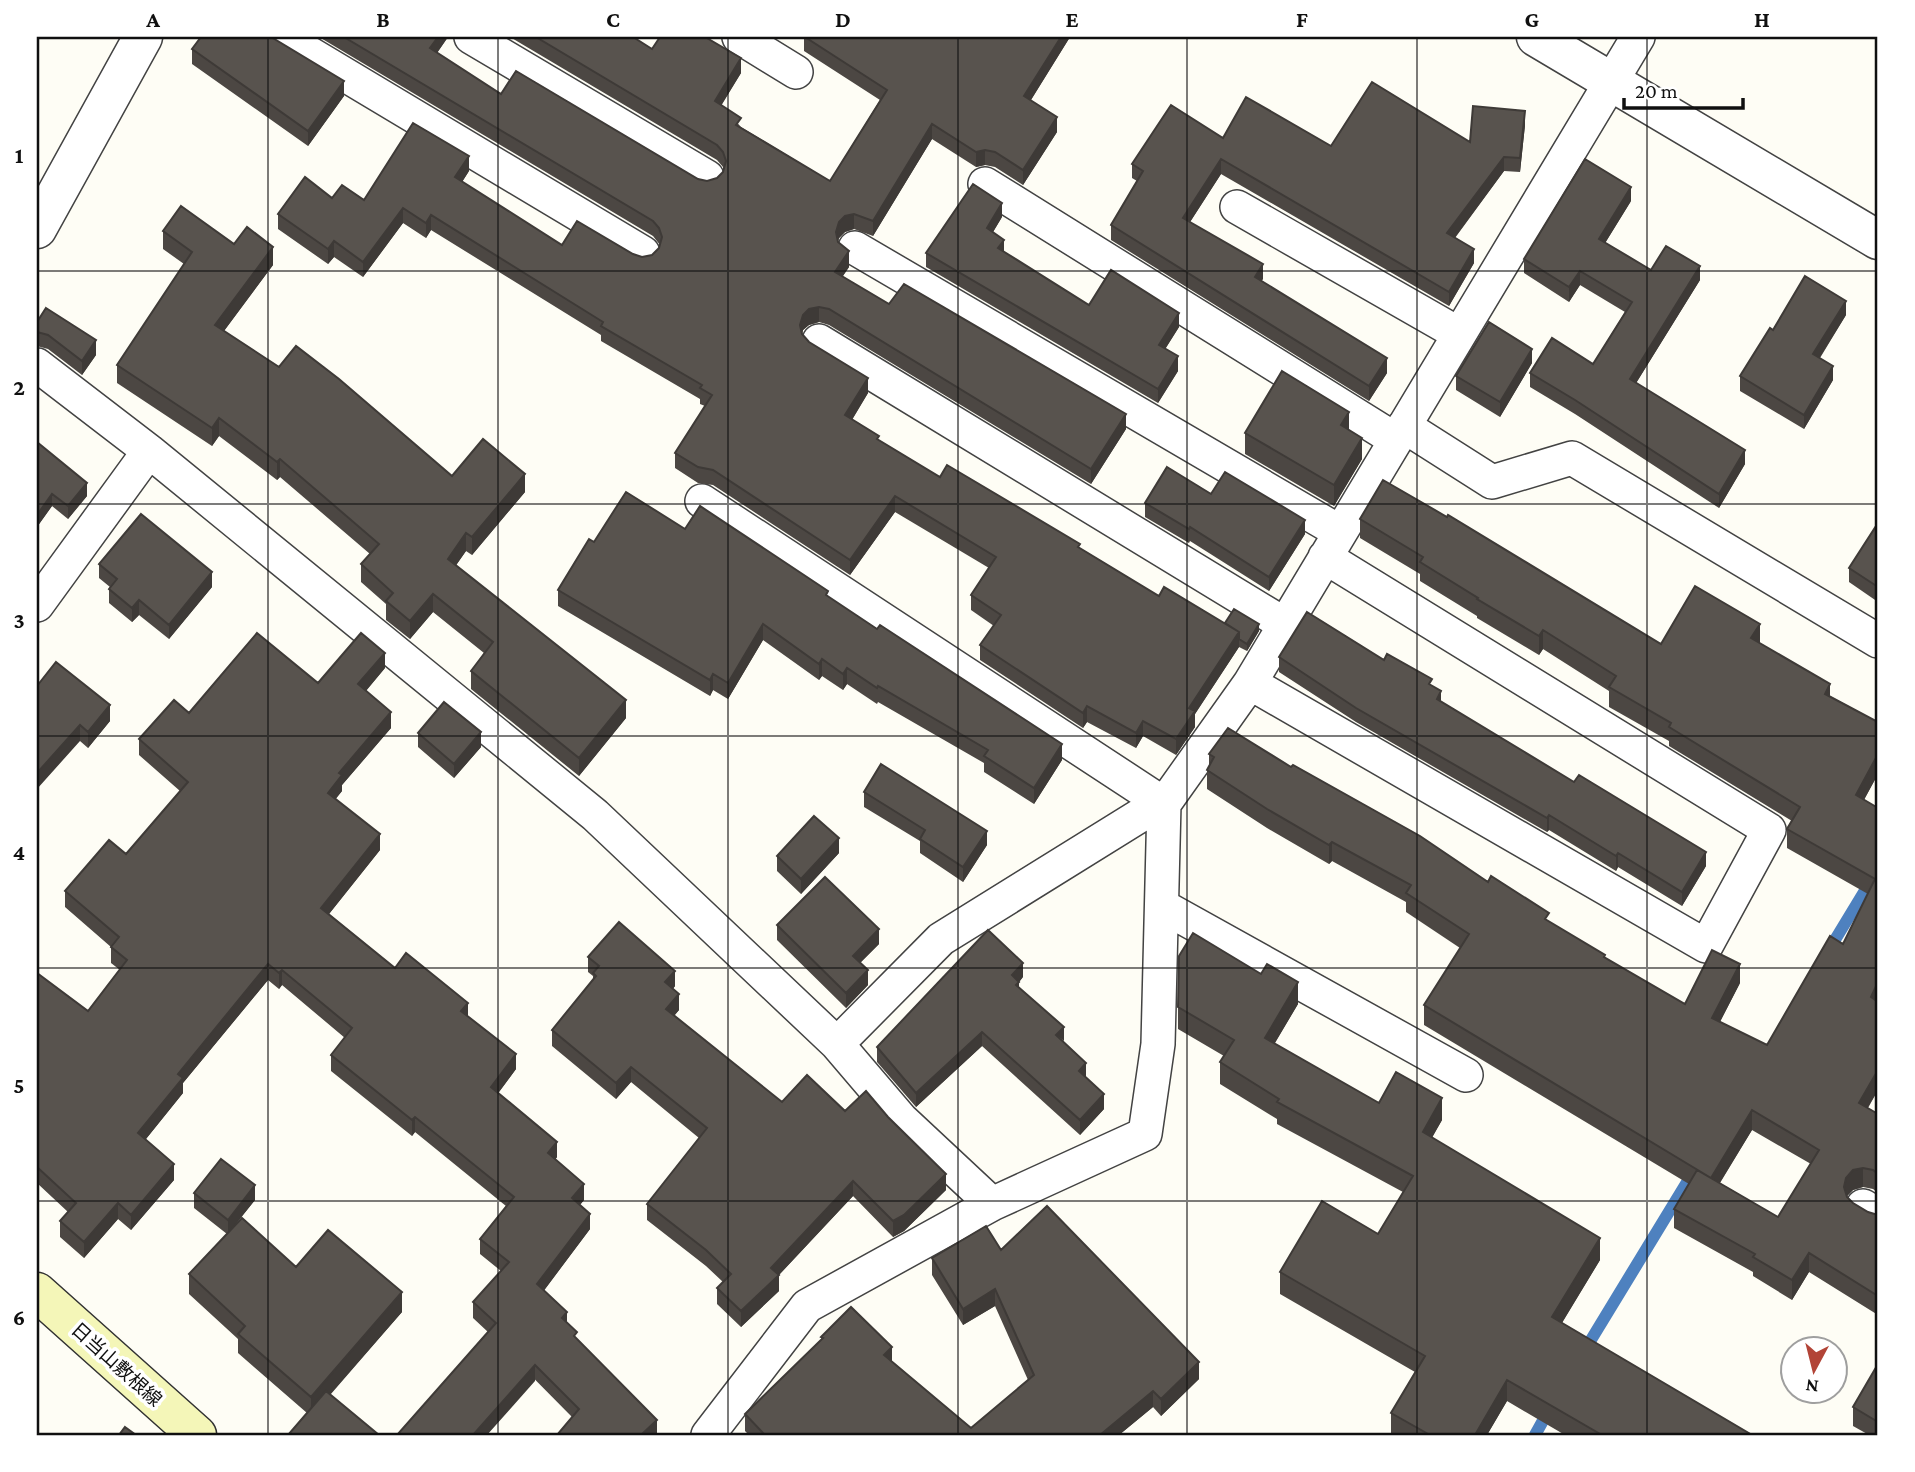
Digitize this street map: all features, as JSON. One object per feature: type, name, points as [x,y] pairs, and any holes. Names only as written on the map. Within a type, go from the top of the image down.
[{"type":"main road","name":"日当山敷根線","points":[[37,1292],[197,1435]]},
{"type":"street","points":[[37,229],[144,37]]},
{"type":"street","points":[[282,37],[643,253]]},
{"type":"street","points":[[471,37],[707,177]]},
{"type":"street","points":[[739,37],[796,72]]},
{"type":"street","points":[[1536,37],[1878,240]]},
{"type":"street","points":[[837,1044],[941,939],[1144,813],[1164,804],[1250,682],[1638,37]]},
{"type":"street","points":[[985,184],[1400,433],[1492,482],[1572,458],[1878,641]]},
{"type":"street","points":[[1237,207],[1459,334]]},
{"type":"street","points":[[855,248],[1333,544],[1769,830],[1706,946],[1250,682]]},
{"type":"street","points":[[819,341],[1284,624]]},
{"type":"street","points":[[37,365],[149,451],[595,815],[837,1044],[901,1119],[992,1204]]},
{"type":"street","points":[[37,605],[149,451]]},
{"type":"street","points":[[702,501],[1164,804]]},
{"type":"street","points":[[708,1435],[807,1306],[992,1204],[1144,1134],[1158,1044],[1164,804]]},
{"type":"street","points":[[1162,906],[1466,1075]]},
{"type":"building","points":[[201,37],[271,37],[344,81],[308,131],[192,49]]},
{"type":"building","points":[[344,37],[438,37],[430,48],[501,94],[516,71],[698,179],[707,181],[717,178],[723,172],[726,161],[717,145],[536,37],[633,37],[652,49],[660,37],[705,37],[741,58],[715,101],[741,118],[736,125],[830,181],[887,90],[805,37],[1061,37],[1024,96],[1057,117],[1023,170],[995,152],[976,152],[932,124],[873,221],[854,214],[845,216],[839,222],[836,232],[838,242],[849,251],[835,272],[889,304],[904,284],[1126,414],[1091,469],[829,309],[809,309],[803,315],[800,325],[802,334],[809,342],[868,378],[845,415],[879,436],[877,439],[940,477],[947,465],[1080,544],[1078,547],[1159,596],[1164,587],[1239,632],[1189,708],[1195,711],[1176,739],[1143,721],[1136,733],[1087,706],[1083,713],[980,645],[1001,615],[971,595],[996,557],[895,496],[850,560],[713,470],[698,467],[675,453],[712,395],[700,388],[702,385],[601,326],[603,322],[431,215],[426,223],[403,208],[363,262],[334,241],[328,249],[278,214],[305,177],[332,198],[342,185],[364,200],[413,123],[469,156],[455,177],[562,245],[577,221],[642,257],[652,255],[659,248],[662,237],[653,221]]},
{"type":"building","points":[[1372,82],[1470,142],[1473,106],[1525,111],[1520,158],[1504,157],[1447,233],[1474,249],[1449,292],[1221,159],[1183,218],[1263,264],[1255,277],[1387,358],[1369,386],[1111,225],[1143,171],[1132,164],[1171,105],[1223,138],[1246,97],[1331,146]]},
{"type":"building","points":[[1585,159],[1631,187],[1599,239],[1651,270],[1666,246],[1700,266],[1630,379],[1745,450],[1719,494],[1530,373],[1552,338],[1593,364],[1632,302],[1580,271],[1569,287],[1524,259]]},
{"type":"building","points":[[973,184],[1002,203],[987,228],[1004,240],[998,248],[1089,305],[1111,270],[1179,313],[1159,345],[1178,356],[1158,389],[926,253]]},
{"type":"building","points":[[181,206],[234,244],[247,227],[273,247],[215,325],[279,367],[296,346],[339,379],[452,476],[483,439],[525,474],[472,537],[466,533],[448,559],[626,700],[579,758],[471,671],[493,642],[433,594],[410,621],[386,601],[393,593],[361,564],[379,544],[280,459],[277,462],[219,418],[212,428],[117,365],[192,252],[163,231]]},
{"type":"building","points":[[1805,276],[1846,301],[1813,354],[1833,366],[1804,415],[1740,376],[1770,328],[1773,330]]},
{"type":"building","points":[[46,308],[96,340],[82,361],[48,335],[37,332],[37,322]]},
{"type":"building","points":[[1489,322],[1532,349],[1500,402],[1456,376]]},
{"type":"building","points":[[1282,371],[1349,412],[1341,425],[1362,438],[1334,485],[1245,433]]},
{"type":"building","points":[[37,442],[87,483],[68,506],[52,494],[37,515]]},
{"type":"building","points":[[1167,467],[1211,494],[1225,472],[1305,520],[1269,577],[1190,527],[1189,529],[1145,503]]},
{"type":"building","points":[[1383,480],[1447,517],[1448,515],[1661,644],[1695,586],[1760,624],[1751,638],[1830,684],[1825,694],[1878,722],[1878,754],[1856,795],[1878,808],[1878,982],[1871,997],[1878,1002],[1878,1070],[1859,1103],[1878,1114],[1878,1174],[1863,1168],[1853,1170],[1846,1178],[1844,1187],[1847,1197],[1853,1203],[1878,1215],[1878,1296],[1809,1253],[1792,1280],[1753,1257],[1755,1254],[1674,1209],[1697,1170],[1778,1217],[1819,1150],[1752,1110],[1711,1178],[1424,1005],[1469,934],[1406,893],[1411,885],[1332,842],[1329,845],[1207,770],[1214,757],[1209,754],[1228,728],[1291,767],[1293,765],[1420,836],[1488,882],[1491,876],[1549,913],[1545,919],[1685,1004],[1712,950],[1740,964],[1712,1018],[1767,1045],[1830,936],[1843,944],[1875,879],[1787,829],[1800,807],[1669,727],[1671,723],[1609,687],[1616,676],[1543,630],[1539,636],[1477,599],[1420,562],[1423,557],[1360,519]]},
{"type":"building","points":[[626,492],[685,529],[700,506],[828,591],[826,595],[877,629],[880,625],[1062,744],[1034,788],[984,756],[988,750],[878,686],[877,688],[847,668],[843,674],[822,659],[819,664],[763,624],[728,683],[713,674],[710,680],[558,590],[589,539],[594,542]]},
{"type":"building","points":[[141,514],[212,572],[169,625],[139,600],[132,608],[109,589],[117,579],[99,564]]},
{"type":"building","points":[[1878,523],[1878,587],[1849,568]]},
{"type":"building","points":[[1234,609],[1259,624],[1247,644],[1239,639],[1239,632],[1225,623]]},
{"type":"building","points":[[1307,612],[1384,660],[1387,654],[1432,679],[1429,684],[1441,691],[1437,699],[1574,782],[1579,775],[1706,852],[1682,892],[1618,853],[1616,856],[1549,815],[1547,818],[1356,708],[1279,657]]},
{"type":"building","points":[[257,633],[318,683],[361,633],[385,653],[358,684],[391,712],[339,773],[342,775],[328,793],[380,834],[321,908],[395,968],[406,953],[468,1003],[461,1011],[516,1054],[491,1087],[557,1142],[548,1153],[584,1184],[572,1198],[590,1214],[537,1284],[567,1312],[562,1318],[577,1332],[574,1336],[657,1420],[641,1435],[557,1435],[579,1409],[535,1365],[473,1435],[397,1435],[496,1323],[473,1302],[509,1262],[480,1239],[514,1197],[415,1117],[412,1120],[331,1055],[352,1028],[282,970],[279,973],[268,964],[178,1074],[183,1078],[138,1133],[174,1164],[131,1215],[118,1203],[84,1242],[60,1221],[76,1203],[37,1167],[37,973],[88,1011],[127,960],[111,947],[119,937],[65,891],[109,840],[126,854],[188,782],[139,739],[174,700],[189,713]]},
{"type":"building","points":[[56,662],[110,705],[88,732],[80,725],[37,773],[37,686]]},
{"type":"building","points":[[444,702],[481,732],[454,764],[418,733]]},
{"type":"building","points":[[881,764],[987,831],[963,867],[920,839],[925,830],[864,792]]},
{"type":"building","points":[[814,816],[839,838],[801,879],[777,856]]},
{"type":"building","points":[[825,877],[879,929],[853,956],[868,970],[846,993],[777,925]]},
{"type":"building","points":[[619,922],[675,971],[665,982],[679,994],[666,1009],[782,1102],[807,1075],[845,1111],[866,1091],[888,1117],[946,1174],[904,1215],[893,1221],[853,1181],[771,1268],[779,1275],[741,1311],[717,1288],[731,1274],[706,1250],[647,1204],[707,1128],[631,1067],[616,1083],[552,1030],[596,976],[593,973],[599,966],[588,957]]},
{"type":"building","points":[[988,930],[1023,963],[1012,975],[1019,982],[1016,985],[1064,1027],[1056,1035],[1086,1063],[1079,1071],[1104,1094],[1080,1120],[982,1032],[916,1093],[877,1047]]},
{"type":"building","points":[[1193,933],[1261,974],[1267,964],[1298,982],[1265,1038],[1379,1103],[1396,1072],[1442,1098],[1423,1132],[1600,1238],[1552,1317],[1752,1435],[1602,1435],[1507,1380],[1475,1435],[1430,1435],[1391,1413],[1425,1356],[1280,1272],[1322,1201],[1378,1234],[1413,1176],[1277,1102],[1279,1099],[1220,1062],[1234,1040],[1178,1007],[1179,956]]},
{"type":"building","points":[[221,1159],[255,1185],[228,1220],[194,1193]]},
{"type":"building","points":[[1047,1206],[1199,1362],[1161,1399],[1153,1391],[1100,1435],[765,1435],[745,1414],[851,1307],[892,1347],[884,1355],[971,1428],[1034,1375],[995,1289],[963,1309],[932,1258],[986,1226],[1001,1250]]},
{"type":"building","points":[[242,1218],[296,1267],[328,1230],[402,1292],[311,1397],[238,1334],[245,1326],[189,1274]]},
{"type":"building","points":[[1878,1364],[1878,1422],[1853,1407]]},
{"type":"building","points":[[326,1391],[379,1435],[288,1435]]},
{"type":"building","points":[[125,1427],[136,1435],[119,1435]]},
{"type":"waterway","points":[[1827,953],[1878,869]]},
{"type":"waterway","points":[[1583,1353],[1695,1169]]},
{"type":"waterway","points":[[1535,1435],[1550,1408]]}]
